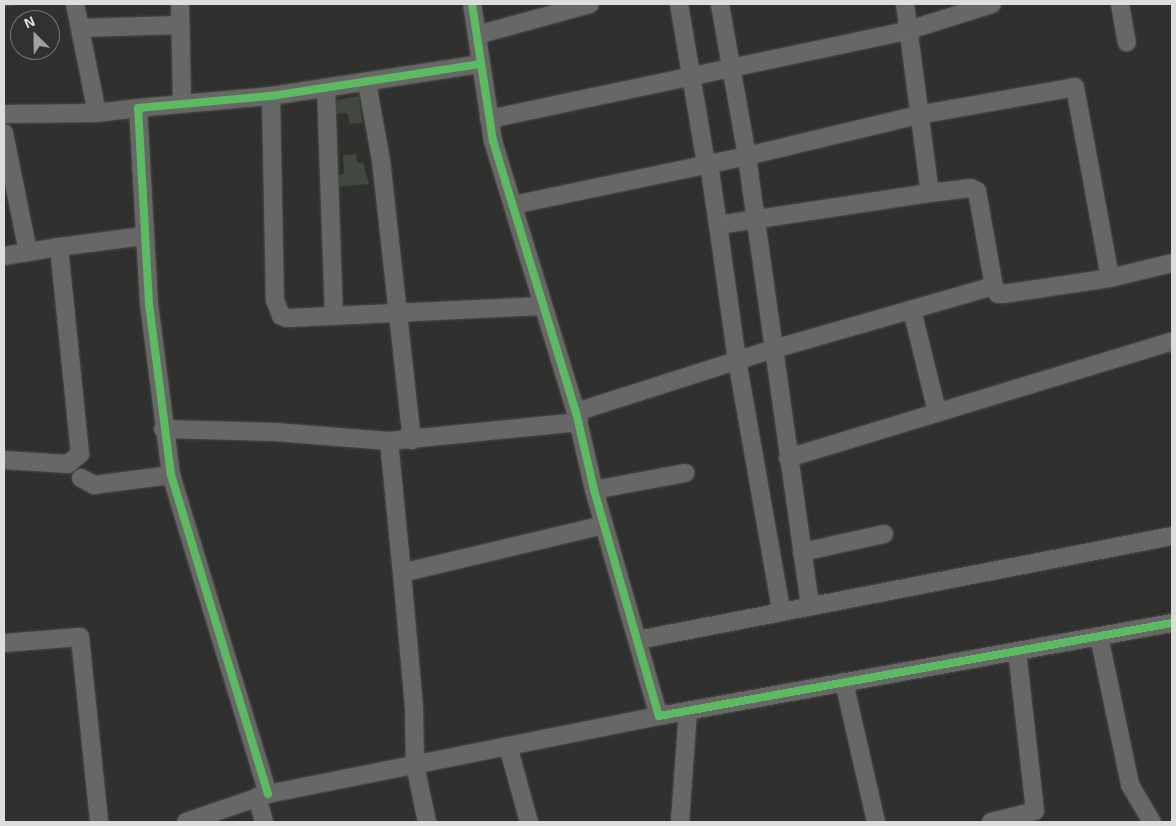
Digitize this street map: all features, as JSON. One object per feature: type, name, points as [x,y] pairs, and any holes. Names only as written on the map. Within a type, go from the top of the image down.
[{"type":"street","points":[[75,4],[97,113]]},
{"type":"street","points":[[180,4],[182,103]]},
{"type":"street","points":[[472,4],[489,119],[577,417],[603,525],[659,716]]},
{"type":"street","points":[[477,35],[590,4]]},
{"type":"street","points":[[679,4],[690,77],[718,225],[738,360],[781,610]]},
{"type":"street","points":[[720,4],[747,156],[810,605]]},
{"type":"street","points":[[905,4],[906,31],[930,193]]},
{"type":"street","points":[[489,119],[690,77],[733,70],[906,31],[992,4]]},
{"type":"street","points":[[1120,4],[1127,42]]},
{"type":"street","points":[[80,28],[180,25]]},
{"type":"street","points":[[4,114],[97,113],[182,103],[271,96],[367,83],[480,64]]},
{"type":"street","points":[[367,83],[382,160],[412,440]]},
{"type":"street","points":[[513,205],[747,156],[918,114],[1075,87],[1110,278]]},
{"type":"street","points":[[326,88],[334,316]]},
{"type":"street","points":[[271,96],[274,300],[281,316],[287,318],[543,306]]},
{"type":"street","points":[[138,108],[144,236],[163,429],[171,475],[262,795],[264,822]]},
{"type":"street","points":[[4,134],[28,252]]},
{"type":"street","points":[[718,225],[971,188],[977,191],[994,286],[998,294],[1110,278],[1172,263]]},
{"type":"street","points":[[4,256],[144,236]]},
{"type":"street","points":[[4,460],[68,464],[80,454],[60,247]]},
{"type":"street","points":[[163,429],[276,432],[389,441],[412,440],[471,430],[577,417],[738,360],[994,286]]},
{"type":"street","points":[[912,310],[937,412]]},
{"type":"street","points":[[788,458],[1172,341]]},
{"type":"street","points":[[389,441],[414,707],[415,765],[428,822]]},
{"type":"street","points":[[594,490],[685,472]]},
{"type":"street","points":[[80,478],[94,485],[171,475]]},
{"type":"street","points":[[402,573],[603,525]]},
{"type":"street","points":[[802,552],[884,534]]},
{"type":"street","points":[[638,640],[781,610],[1172,536]]},
{"type":"street","points":[[186,822],[262,795],[659,716],[1172,623]]},
{"type":"street","points":[[1099,636],[1130,785],[1152,822]]},
{"type":"street","points":[[4,643],[80,637],[98,822]]},
{"type":"street","points":[[991,822],[1036,817],[1017,651]]},
{"type":"street","points":[[844,682],[876,822]]},
{"type":"street","points":[[680,822],[688,711]]},
{"type":"street","points":[[508,746],[529,822]]},
{"type":"building","points":[[4,4],[17,4],[17,5],[5,7]]},
{"type":"building","points":[[359,96],[362,123],[350,124],[347,113],[334,114],[332,101]]},
{"type":"building","points":[[356,154],[357,163],[363,163],[369,184],[336,187],[336,175],[344,174],[343,155]]},
{"type":"cycle path","points":[[472,4],[493,141],[576,412],[594,490],[659,716],[1172,623]]},
{"type":"cycle path","points":[[268,794],[171,475],[149,304],[138,108],[271,96],[480,64]]}]
